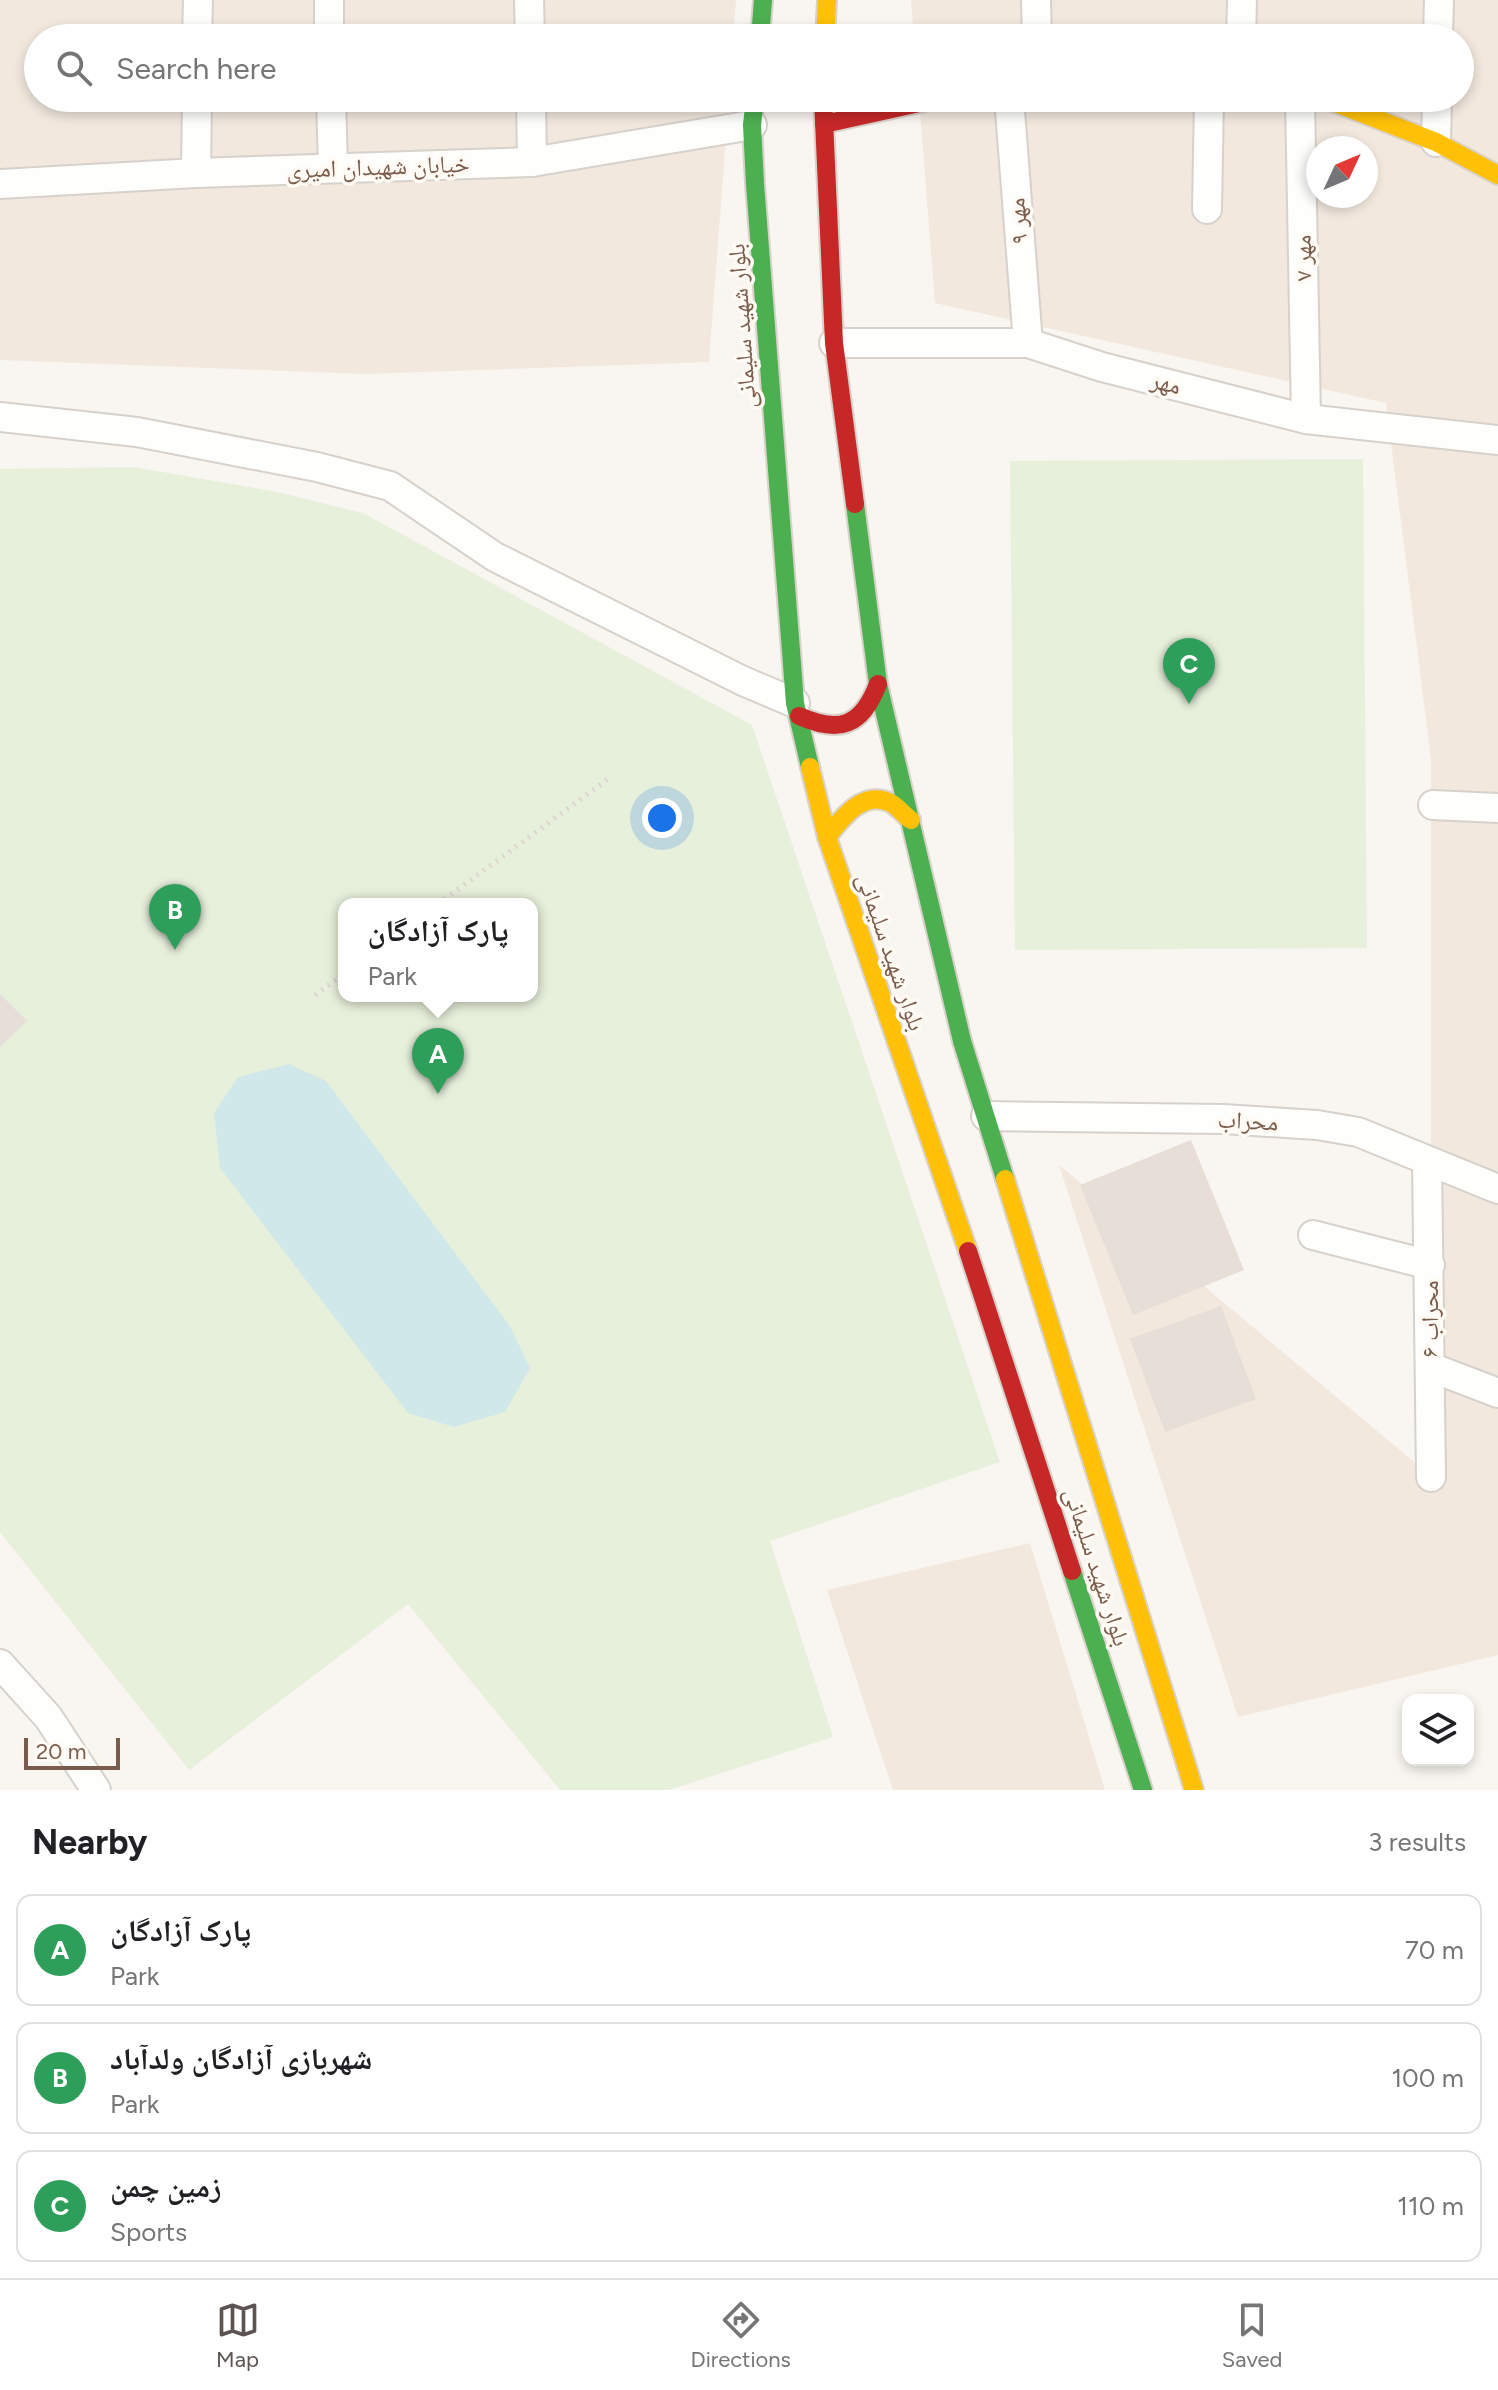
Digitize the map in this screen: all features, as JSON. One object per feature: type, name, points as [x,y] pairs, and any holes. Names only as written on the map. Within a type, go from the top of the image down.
[{"type":"main road","points":[[761,24],[763,0]]},
{"type":"main road","points":[[826,24],[827,0]]},
{"type":"main road","name":"بلوار شهید سلیمانی","points":[[754,112],[797,710],[827,837],[949,1193],[1143,1790]]},
{"type":"main road","name":"بلوار شهید سلیمانی","points":[[824,112],[834,343],[878,684],[962,1041],[1194,1790]]},
{"type":"main road","points":[[824,124],[878,112]]},
{"type":"main road","points":[[1359,112],[1436,142],[1498,175]]},
{"type":"main road","points":[[797,710],[818,726],[839,726],[858,718],[872,703],[878,684]]},
{"type":"main road","points":[[827,837],[849,808],[868,801],[889,802],[911,820]]},
{"type":"street","points":[[197,24],[198,0]]},
{"type":"street","points":[[329,0],[329,24]]},
{"type":"street","points":[[529,0],[530,24]]},
{"type":"street","points":[[1036,0],[1037,24]]},
{"type":"street","points":[[1241,24],[1242,0]]},
{"type":"street","points":[[1438,24],[1439,0]]},
{"type":"street","points":[[196,173],[197,112]]},
{"type":"street","points":[[331,112],[333,168]]},
{"type":"street","points":[[531,112],[532,162]]},
{"type":"street","name":"خیابان شهیدان امیری","points":[[0,184],[196,173],[532,162],[754,112]]},
{"type":"street","name":"مهر ۹","points":[[1010,112],[1028,343]]},
{"type":"street","points":[[1207,209],[1209,112]]},
{"type":"street","name":"مهر ۷","points":[[1300,112],[1306,419]]},
{"type":"street","points":[[1436,142],[1437,112]]},
{"type":"street","name":"مهر","points":[[834,343],[1028,343],[1102,367],[1306,419],[1498,440]]},
{"type":"street","points":[[0,417],[137,432],[317,467],[390,486],[495,557],[797,710]]},
{"type":"street","points":[[1433,805],[1498,808]]},
{"type":"street","name":"محراب","points":[[986,1116],[1223,1119],[1317,1125],[1358,1132],[1498,1189]]},
{"type":"street","name":"محراب ۶","points":[[1427,1161],[1431,1477]]},
{"type":"street","points":[[1313,1235],[1430,1265]]},
{"type":"street","points":[[1430,1367],[1498,1393]]},
{"type":"street","points":[[0,1664],[48,1717],[96,1790]]},
{"type":"path","points":[[446,898],[608,779]]},
{"type":"path","points":[[315,995],[338,978]]},
{"type":"shaded area","points":[[0,0],[736,0],[734,24],[24,24],[24,112],[728,112],[709,362],[364,374],[0,360]]},
{"type":"shaded area","points":[[911,0],[1498,0],[1498,1655],[1238,1717],[1059,1165],[1431,1476],[1431,759],[1386,403],[935,303],[920,112],[1474,112],[1474,24],[913,24]]},
{"type":"shaded area","points":[[1030,1543],[1105,1790],[893,1790],[827,1590]]},
{"type":"green space","points":[[1363,459],[1367,948],[1015,950],[1010,461]]},
{"type":"green space","points":[[134,467],[277,492],[363,513],[752,725],[1000,1462],[770,1541],[833,1737],[669,1790],[560,1790],[408,1604],[189,1770],[0,1532],[0,469]]},
{"type":"water","points":[[289,1064],[326,1081],[510,1326],[530,1368],[505,1412],[454,1427],[408,1413],[220,1168],[214,1113],[238,1077]]},
{"type":"building","points":[[0,994],[27,1021],[0,1047]]},
{"type":"building","points":[[1191,1140],[1244,1270],[1133,1315],[1080,1185]]},
{"type":"building","points":[[1221,1306],[1256,1399],[1165,1432],[1130,1339]]},
{"type":"traffic: fast","points":[[761,24],[763,0]]},
{"type":"traffic: fast","points":[[753,112],[755,184],[795,703],[810,767]]},
{"type":"traffic: fast","points":[[855,504],[878,684],[962,1041],[1005,1179]]},
{"type":"traffic: fast","points":[[1072,1571],[1143,1790]]},
{"type":"traffic: slow","points":[[826,24],[827,0]]},
{"type":"traffic: slow","points":[[1359,112],[1436,142],[1498,175]]},
{"type":"traffic: slow","points":[[810,767],[827,837],[968,1251]]},
{"type":"traffic: slow","points":[[827,837],[854,808],[871,800],[891,803],[911,820]]},
{"type":"traffic: slow","points":[[1005,1179],[1194,1790]]},
{"type":"traffic: jam","points":[[824,112],[834,343],[855,504]]},
{"type":"traffic: jam","points":[[824,124],[878,112]]},
{"type":"traffic: jam","points":[[799,716],[826,724],[848,722],[865,709],[878,684]]},
{"type":"traffic: jam","points":[[968,1251],[1072,1571]]},
{"type":"place","name":"زمین چمن","points":[[1189,704]]},
{"type":"place","name":"شهربازی آزادگان ولدآباد","points":[[175,950]]},
{"type":"place","name":"پارک آزادگان","points":[[438,1094]]}]
